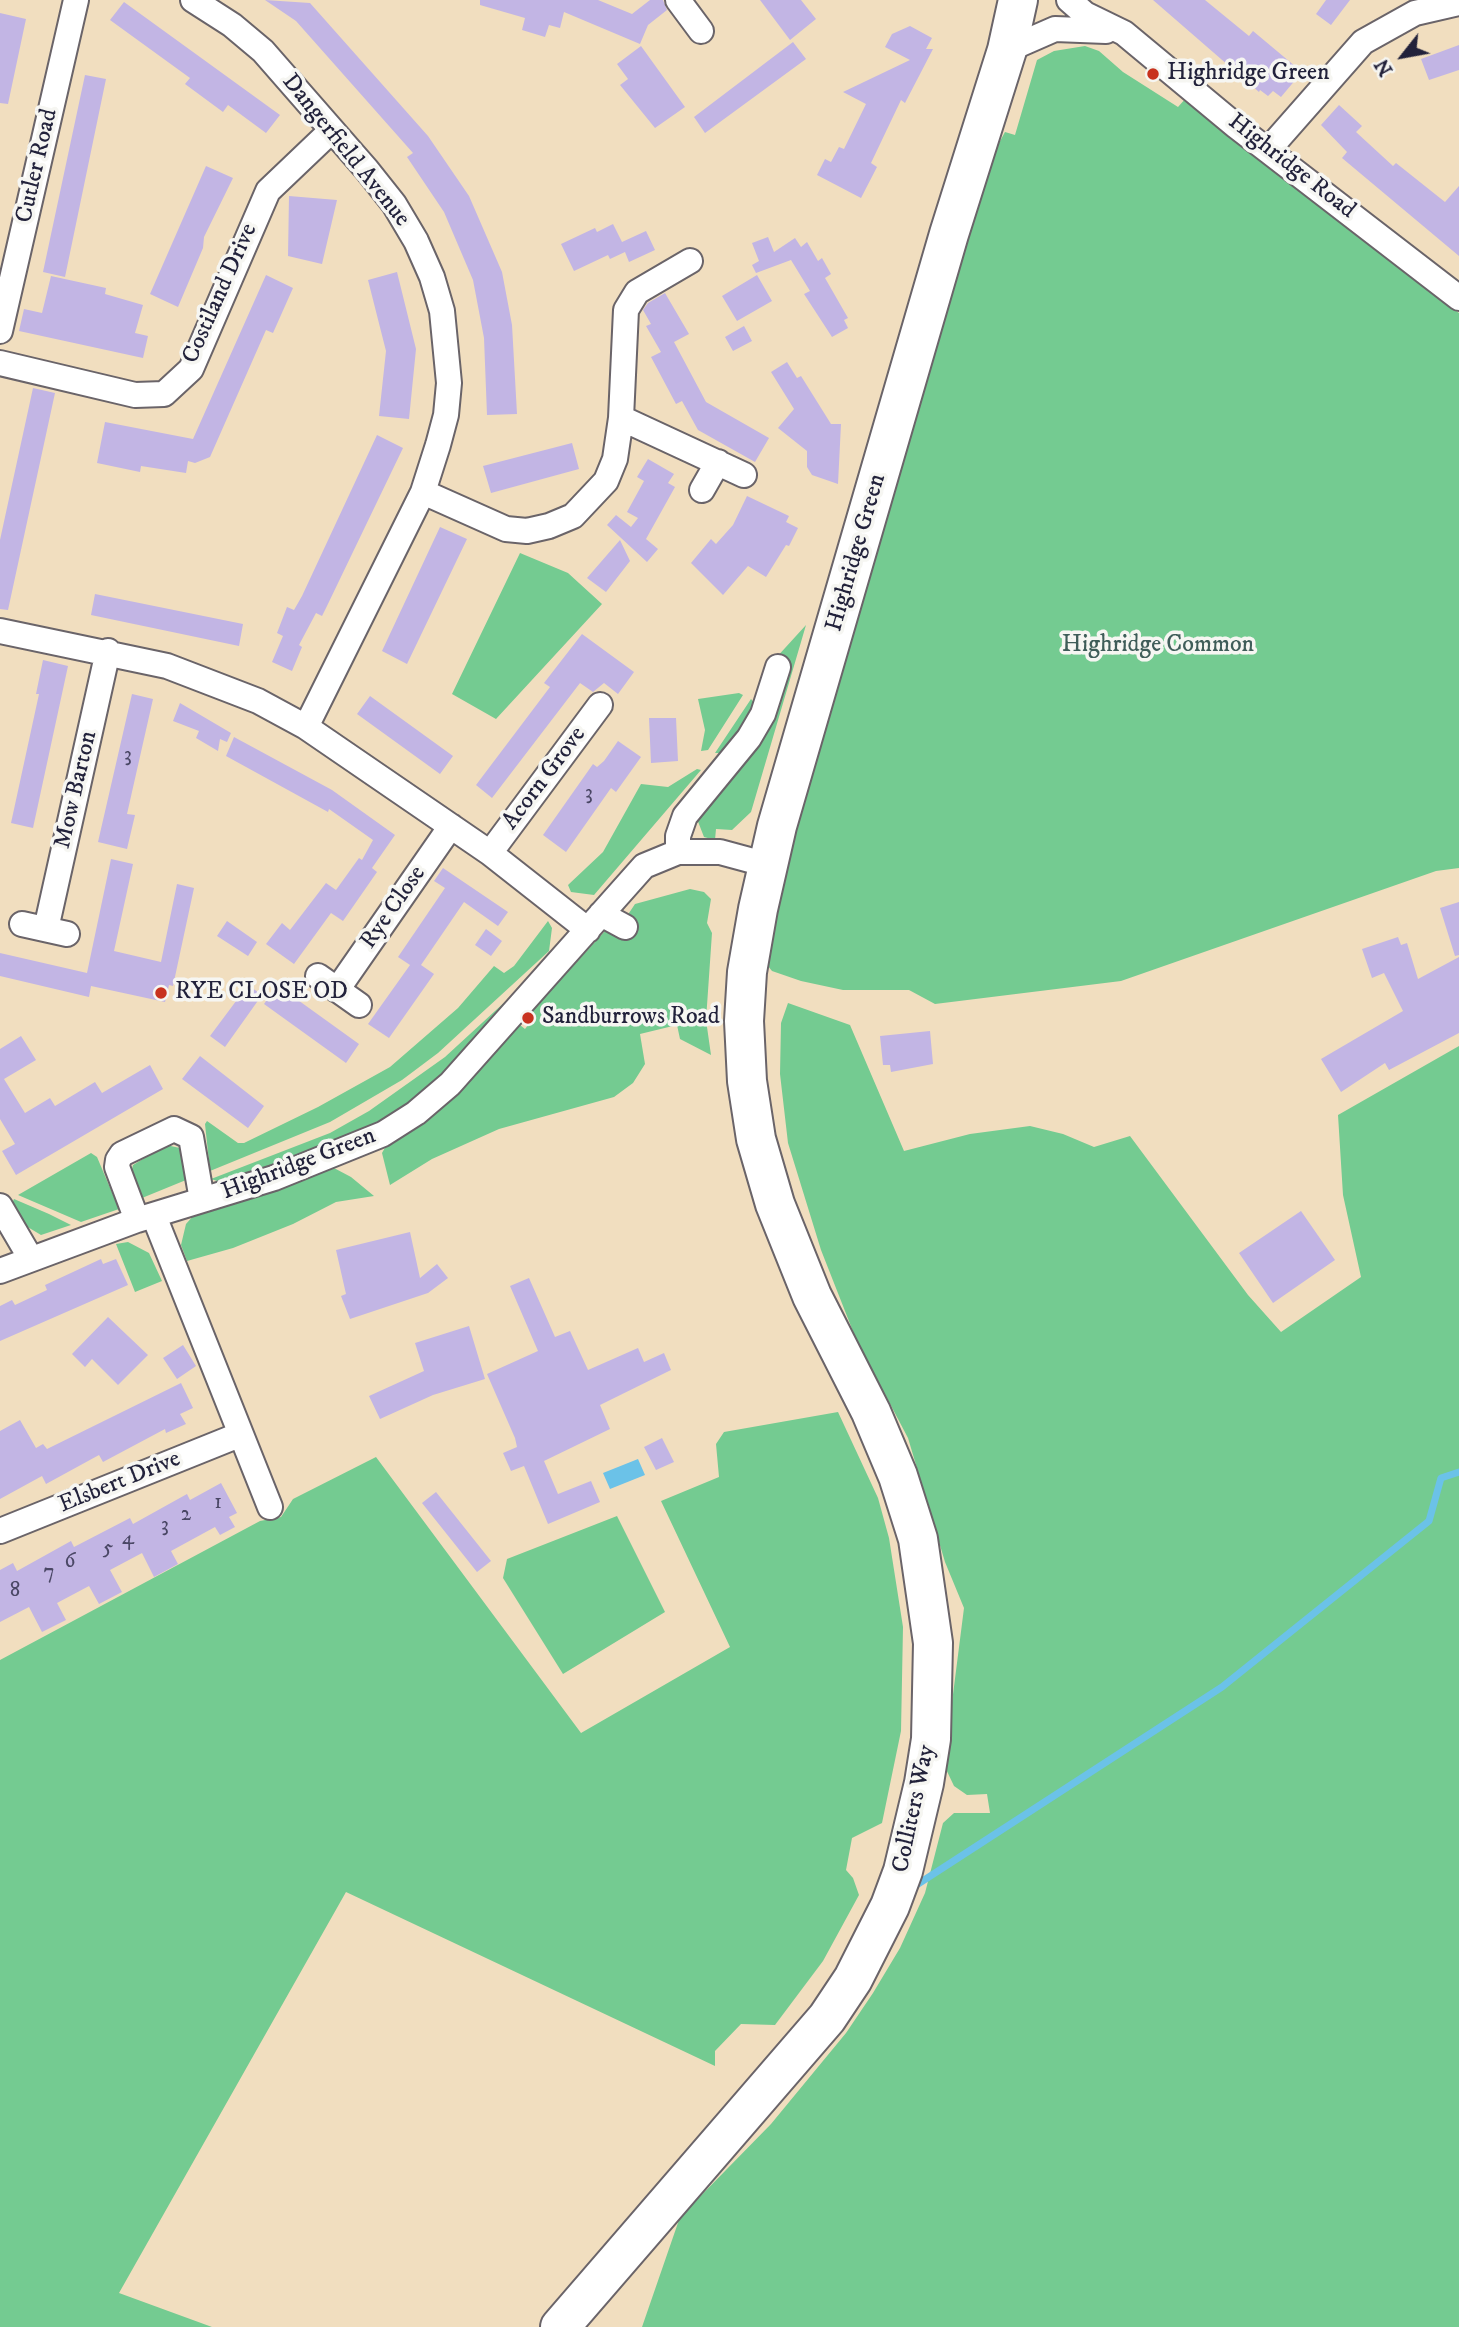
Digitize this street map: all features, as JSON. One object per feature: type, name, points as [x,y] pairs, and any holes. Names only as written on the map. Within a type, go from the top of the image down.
[{"type":"highway","name":"Highridge Green","points":[[775,1203],[756,1139],[747,1081],[744,1021],[747,972],[768,865],[949,234],[1007,50],[1018,0]]},
{"type":"highway","name":"Colliters Way","points":[[560,2327],[827,2018],[853,1979],[890,1906],[903,1871],[924,1783],[931,1739],[933,1643],[918,1539],[898,1476],[882,1437],[812,1296],[775,1203]]},
{"type":"street","name":"Cutler Road","points":[[0,331],[76,0]]},
{"type":"street","name":"Dangerfield Avenue","points":[[192,0],[232,25],[263,51],[394,204],[416,241],[432,277],[442,310],[449,383],[446,415],[423,492],[306,727]]},
{"type":"street","points":[[678,0],[701,32]]},
{"type":"street","name":"Highridge Road","points":[[1069,0],[1085,14],[1120,29],[1268,150],[1459,298]]},
{"type":"street","name":"Highridge Road","points":[[1101,0],[1120,29]]},
{"type":"street","points":[[1268,150],[1363,42],[1415,13],[1459,3]]},
{"type":"street","points":[[1007,50],[1055,29],[1120,29]]},
{"type":"street","name":"Costiland Drive","points":[[0,363],[135,395],[164,394],[191,369],[268,191],[332,130]]},
{"type":"street","points":[[423,492],[506,529],[527,531],[573,516],[606,481],[615,458],[621,418],[626,310],[637,292],[690,261]]},
{"type":"street","points":[[621,418],[744,475]]},
{"type":"street","points":[[702,490],[718,462]]},
{"type":"street","points":[[0,631],[108,651],[167,666],[217,684],[306,727],[595,922],[625,927]]},
{"type":"street","name":"Mow Barton","points":[[45,929],[108,651]]},
{"type":"street","points":[[678,852],[678,836],[685,816],[750,738],[764,714],[778,667]]},
{"type":"street","name":"Acorn Grove","points":[[490,853],[600,705]]},
{"type":"street","name":"Rye Close","points":[[359,1005],[327,983],[451,826]]},
{"type":"street","name":"Highridge Green","points":[[0,1271],[146,1218],[274,1178],[356,1147],[416,1113],[450,1084],[643,866],[678,852],[720,852],[768,865]]},
{"type":"street","points":[[202,1200],[191,1137],[174,1129],[122,1154],[118,1160],[117,1167],[146,1218],[270,1507]]},
{"type":"street","points":[[0,1206],[31,1259]]},
{"type":"street","name":"Elsbert Drive","points":[[0,1531],[239,1435]]},
{"type":"green space","name":"Highridge Common","points":[[1085,46],[1099,51],[1123,72],[1178,107],[1186,98],[1459,313],[1459,868],[1436,871],[1121,981],[935,1004],[909,990],[843,990],[801,981],[772,971],[763,960],[779,877],[981,176],[1005,132],[1015,135],[1037,60],[1054,51]]},
{"type":"green space","points":[[520,553],[568,573],[602,604],[496,719],[452,694]]},
{"type":"green space","points":[[806,625],[751,812],[732,830],[716,829],[715,840],[704,837],[697,819],[752,747],[775,659]]},
{"type":"green space","points":[[739,693],[743,695],[708,750],[701,751],[705,730],[698,699]]},
{"type":"green space","points":[[751,699],[757,706],[724,753],[715,753]]},
{"type":"green space","points":[[697,769],[701,770],[594,895],[571,892],[568,885],[603,852],[641,784],[668,787]]},
{"type":"green space","points":[[690,889],[704,892],[711,899],[707,923],[712,933],[706,1020],[711,1055],[680,1039],[677,1025],[640,1034],[645,1064],[633,1083],[614,1097],[499,1129],[432,1159],[390,1185],[382,1153],[387,1144],[467,1084],[520,1025],[525,1029],[535,1016],[531,1012],[605,931],[625,919],[635,904]]},
{"type":"green space","points":[[548,921],[552,928],[549,951],[438,1053],[402,1080],[330,1122],[210,1171],[205,1124],[207,1121],[238,1143],[244,1143],[318,1107],[390,1067],[458,1008],[494,966],[504,973],[514,966]]},
{"type":"green space","points":[[520,988],[442,1078],[384,1122],[331,1147],[223,1183],[211,1179],[330,1133],[369,1111],[445,1057]]},
{"type":"green space","points":[[788,1003],[850,1025],[904,1151],[970,1134],[1030,1126],[1063,1134],[1094,1147],[1130,1136],[1248,1295],[1281,1332],[1361,1277],[1343,1195],[1338,1115],[1459,1046],[1459,2327],[642,2327],[680,2217],[771,2124],[846,2033],[900,1948],[925,1893],[943,1823],[954,1813],[990,1813],[987,1794],[967,1795],[954,1786],[944,1765],[964,1608],[945,1562],[908,1438],[856,1339],[821,1250],[788,1143],[780,1074],[781,1023]]},
{"type":"green space","points":[[166,1145],[180,1148],[186,1180],[142,1198],[131,1173],[133,1165]]},
{"type":"green space","points":[[91,1153],[97,1157],[119,1209],[81,1222],[18,1195]]},
{"type":"green space","points":[[334,1168],[351,1177],[374,1196],[336,1202],[293,1224],[233,1248],[187,1261],[181,1245],[186,1224],[194,1215]]},
{"type":"green space","points":[[14,1199],[71,1225],[41,1235],[26,1226],[12,1203]]},
{"type":"green space","points":[[128,1242],[149,1253],[162,1281],[135,1292],[116,1244]]},
{"type":"green space","points":[[838,1412],[878,1498],[889,1538],[903,1627],[901,1731],[882,1823],[852,1838],[846,1870],[853,1878],[859,1895],[823,1961],[775,2025],[741,2024],[715,2051],[715,2066],[346,1892],[119,2293],[212,2327],[0,2327],[0,1660],[260,1521],[281,1517],[293,1499],[376,1457],[581,1733],[730,1647],[661,1501],[719,1477],[716,1444],[724,1432]]},
{"type":"green space","points":[[617,1516],[665,1612],[563,1674],[503,1578],[507,1559]]},
{"type":"water","points":[[638,1459],[645,1475],[610,1489],[603,1473]]},
{"type":"building","points":[[265,0],[310,3],[428,136],[469,196],[502,272],[512,325],[517,414],[487,415],[484,338],[473,280],[444,212],[407,157],[413,153],[296,21]]},
{"type":"building","points":[[480,0],[598,0],[632,14],[650,0],[663,0],[667,10],[648,25],[640,44],[564,12],[560,28],[549,25],[545,37],[522,30],[525,18],[480,5]]},
{"type":"building","points":[[760,0],[801,0],[816,19],[790,40]]},
{"type":"building","points":[[1153,0],[1205,0],[1249,36],[1253,31],[1302,72],[1281,97],[1273,91],[1268,96],[1260,90],[1259,92]]},
{"type":"building","points":[[1326,0],[1350,0],[1331,25],[1316,14]]},
{"type":"building","points":[[124,2],[280,115],[266,133],[228,105],[223,112],[185,84],[190,78],[110,20]]},
{"type":"building","points":[[0,13],[26,19],[8,104],[0,103]]},
{"type":"building","points":[[910,26],[932,38],[926,49],[933,49],[905,103],[901,100],[871,163],[877,167],[861,198],[817,175],[825,159],[831,162],[839,147],[844,149],[866,104],[843,92],[910,60],[885,47],[892,34]]},
{"type":"building","points":[[793,42],[806,59],[705,133],[694,117]]},
{"type":"building","points":[[1459,45],[1459,70],[1429,80],[1421,59]]},
{"type":"building","points":[[641,46],[685,107],[655,128],[620,85],[628,79],[617,64]]},
{"type":"building","points":[[85,75],[106,79],[65,277],[43,272]]},
{"type":"building","points":[[1339,105],[1362,126],[1356,132],[1393,166],[1396,163],[1445,202],[1459,186],[1459,256],[1342,158],[1347,152],[1321,125]]},
{"type":"building","points":[[206,166],[233,178],[204,237],[203,248],[178,307],[150,294]]},
{"type":"building","points":[[289,196],[337,200],[322,264],[288,256]]},
{"type":"building","points":[[613,224],[622,242],[646,231],[655,250],[629,262],[625,252],[610,259],[608,255],[574,271],[561,244],[595,228],[597,232]]},
{"type":"building","points":[[768,237],[774,252],[795,238],[801,247],[807,242],[818,261],[822,258],[831,274],[825,278],[848,318],[844,320],[848,328],[832,337],[804,294],[810,291],[791,260],[756,273],[752,265],[759,261],[752,243]]},
{"type":"building","points":[[397,272],[416,349],[409,419],[379,416],[386,351],[368,280]]},
{"type":"building","points":[[266,275],[293,288],[273,333],[266,330],[210,457],[195,463],[188,461],[186,473],[141,466],[140,472],[97,463],[105,422],[193,439]]},
{"type":"building","points":[[757,275],[772,301],[737,321],[722,296]]},
{"type":"building","points":[[51,276],[106,288],[105,294],[143,305],[135,333],[148,336],[143,358],[19,331],[24,309],[42,313]]},
{"type":"building","points":[[665,293],[689,334],[674,342],[706,402],[769,438],[755,462],[698,430],[682,401],[676,404],[651,357],[661,352],[646,326],[651,324],[643,310],[648,303]]},
{"type":"building","points":[[744,326],[752,341],[733,351],[725,337]]},
{"type":"building","points":[[787,362],[797,378],[801,376],[831,424],[841,424],[838,484],[812,475],[807,467],[807,451],[778,428],[794,409],[771,372]]},
{"type":"building","points":[[33,388],[55,393],[8,610],[0,609],[0,540]]},
{"type":"building","points":[[377,435],[403,448],[322,616],[316,613],[299,645],[302,647],[292,671],[272,662],[283,636],[277,633],[287,607],[294,610],[302,596]]},
{"type":"building","points":[[572,443],[579,469],[491,493],[483,466]]},
{"type":"building","points":[[648,459],[674,474],[668,483],[675,487],[646,539],[658,549],[647,562],[607,525],[616,515],[631,527],[638,518],[627,512],[644,481],[637,477]]},
{"type":"building","points":[[747,496],[789,516],[786,522],[798,528],[789,546],[786,545],[766,577],[748,566],[723,595],[691,563],[711,539],[716,544],[733,525]]},
{"type":"building","points":[[440,527],[467,539],[407,664],[382,651]]},
{"type":"building","points":[[620,540],[630,561],[606,592],[587,578]]},
{"type":"building","points":[[95,594],[243,624],[239,646],[91,615]]},
{"type":"building","points":[[582,634],[634,672],[618,694],[604,683],[593,692],[580,683],[492,798],[476,785],[550,687],[544,683]]},
{"type":"building","points":[[43,660],[68,666],[33,828],[11,823],[39,694],[36,694]]},
{"type":"building","points":[[132,694],[153,699],[127,814],[135,815],[127,849],[98,842]]},
{"type":"building","points":[[370,696],[453,756],[440,774],[357,714]]},
{"type":"building","points":[[180,703],[231,733],[227,742],[220,739],[218,751],[196,738],[199,731],[173,721]]},
{"type":"building","points":[[649,718],[676,718],[678,761],[651,763]]},
{"type":"building","points":[[234,737],[332,790],[395,835],[372,868],[377,872],[343,921],[331,913],[294,964],[266,944],[282,923],[290,930],[326,883],[336,890],[359,858],[362,860],[373,840],[329,809],[328,812],[226,756]]},
{"type":"building","points":[[618,741],[641,757],[616,792],[611,788],[566,852],[543,835],[593,764],[597,767],[604,761]]},
{"type":"building","points":[[111,859],[133,864],[114,951],[161,962],[177,884],[194,888],[173,986],[169,985],[165,1002],[91,986],[89,997],[0,976],[0,953],[87,973]]},
{"type":"building","points":[[443,868],[508,912],[498,926],[464,902],[421,965],[434,974],[389,1038],[368,1024],[410,965],[398,957],[445,888],[434,881]]},
{"type":"building","points":[[1459,902],[1459,955],[1455,956],[1440,908]]},
{"type":"building","points":[[227,921],[257,942],[248,956],[217,936]]},
{"type":"building","points":[[486,929],[502,941],[491,956],[475,945]]},
{"type":"building","points":[[1398,937],[1401,945],[1407,943],[1418,979],[1459,957],[1459,1033],[1389,1070],[1385,1063],[1341,1092],[1321,1059],[1403,1011],[1384,973],[1372,978],[1362,949]]},
{"type":"building","points":[[248,985],[262,995],[225,1047],[210,1036]]},
{"type":"building","points":[[277,985],[359,1044],[346,1063],[264,1004]]},
{"type":"building","points":[[930,1031],[933,1064],[891,1072],[890,1065],[883,1065],[880,1036]]},
{"type":"building","points":[[21,1036],[36,1060],[4,1079],[25,1113],[50,1098],[55,1106],[95,1082],[102,1093],[150,1065],[163,1089],[16,1175],[2,1151],[15,1144],[0,1119],[0,1049]]},
{"type":"building","points":[[200,1056],[264,1106],[248,1128],[182,1079]]},
{"type":"building","points":[[1301,1211],[1335,1260],[1273,1303],[1239,1253]]},
{"type":"building","points":[[410,1232],[420,1278],[437,1264],[448,1278],[428,1293],[350,1319],[341,1296],[346,1294],[336,1250]]},
{"type":"building","points":[[101,1259],[103,1264],[116,1259],[128,1285],[0,1341],[0,1306],[12,1300],[15,1305],[47,1290],[45,1285]]},
{"type":"building","points":[[529,1278],[555,1337],[570,1331],[588,1370],[638,1348],[644,1362],[664,1353],[671,1370],[600,1405],[610,1429],[544,1461],[558,1494],[591,1481],[600,1502],[548,1524],[524,1466],[511,1471],[503,1453],[517,1447],[487,1374],[538,1351],[510,1286]]},
{"type":"building","points":[[108,1317],[148,1355],[118,1385],[92,1359],[85,1367],[72,1354]]},
{"type":"building","points":[[469,1326],[485,1379],[433,1395],[380,1419],[369,1396],[424,1371],[415,1343]]},
{"type":"building","points":[[183,1345],[196,1366],[177,1379],[163,1358]]},
{"type":"building","points":[[181,1383],[193,1408],[180,1414],[186,1424],[166,1433],[165,1429],[103,1462],[99,1455],[46,1484],[42,1476],[0,1499],[0,1431],[20,1420],[36,1448],[43,1444],[47,1449]]},
{"type":"building","points":[[662,1438],[674,1462],[656,1470],[644,1447]]},
{"type":"building","points":[[221,1483],[237,1513],[229,1517],[235,1527],[220,1535],[215,1527],[171,1551],[178,1564],[154,1577],[142,1553],[110,1570],[122,1592],[99,1604],[89,1586],[57,1603],[66,1620],[42,1632],[29,1607],[0,1622],[0,1570],[13,1563],[17,1571],[71,1541],[74,1547],[130,1518],[133,1524],[187,1494],[190,1500]]},
{"type":"building","points":[[436,1492],[491,1561],[477,1572],[422,1503]]},
{"type":"waterway","points":[[918,1884],[1222,1687],[1429,1521],[1441,1478],[1459,1472]]},
{"type":"place","name":"Highridge Green","points":[[1153,74]]},
{"type":"place","name":"RYE CLOSE OD","points":[[161,993]]},
{"type":"place","name":"Sandburrows Road","points":[[528,1018]]}]
